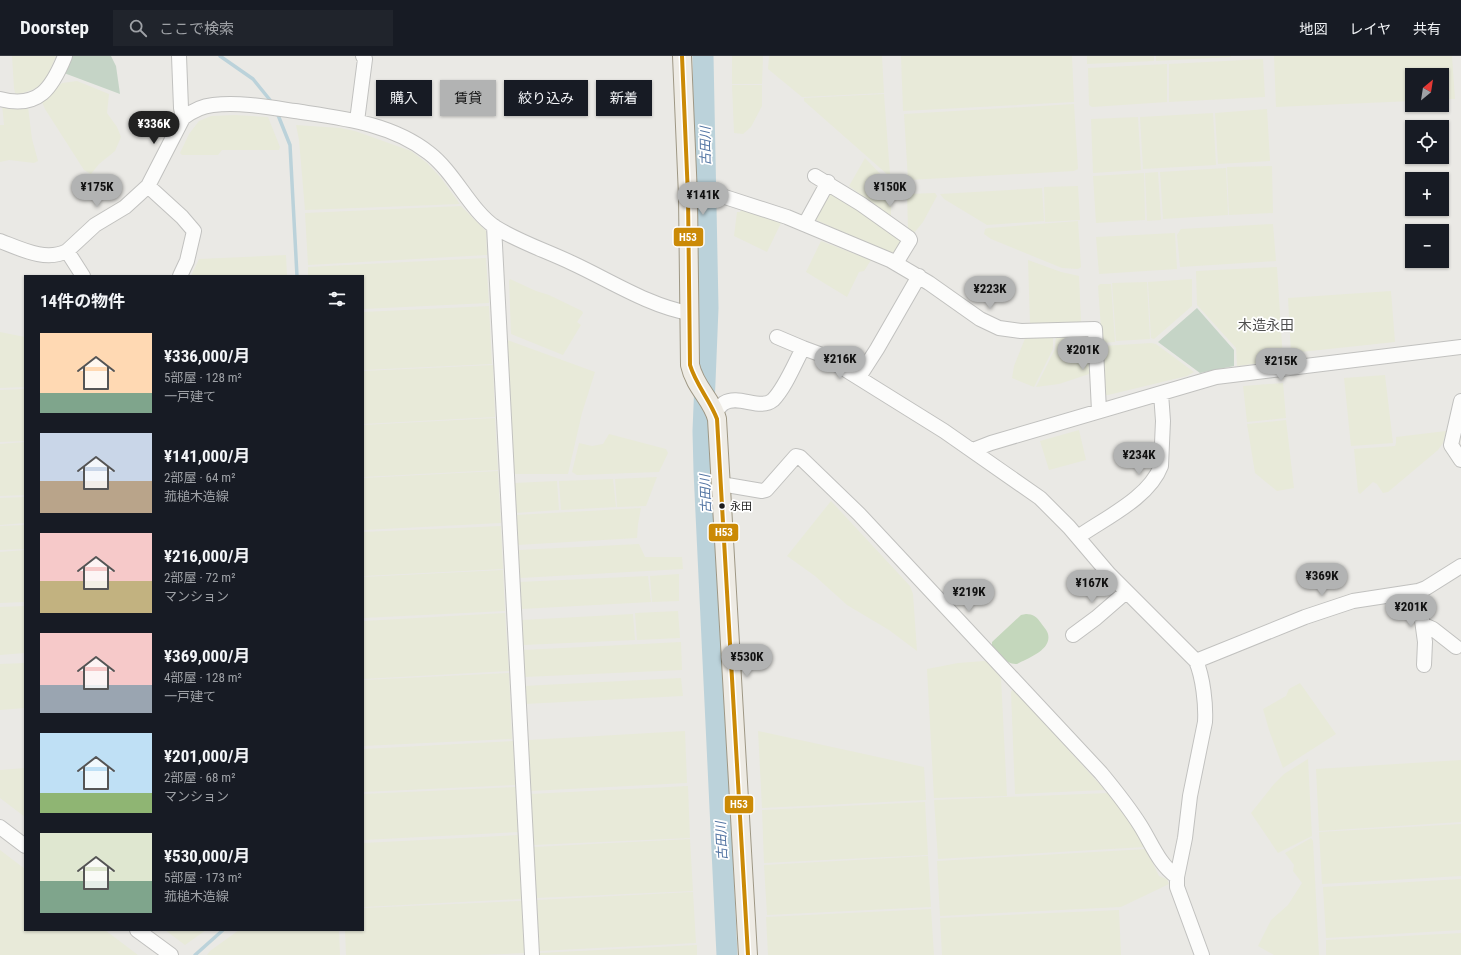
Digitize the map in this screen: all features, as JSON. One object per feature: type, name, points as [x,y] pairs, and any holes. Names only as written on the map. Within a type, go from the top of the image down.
[{"type":"main road","points":[[682,56],[688,196],[690,365],[695,382],[715,410],[719,435],[748,955]]},
{"type":"street","points":[[0,99],[16,101],[27,100],[42,94],[51,85],[65,56]]},
{"type":"street","points":[[179,56],[181,108],[183,118]]},
{"type":"street","points":[[358,121],[365,59],[362,56]]},
{"type":"street","points":[[0,240],[19,248],[49,256],[56,256],[67,251],[95,225],[125,207],[148,186],[183,118],[203,107],[213,105],[244,105],[358,121],[409,139],[430,153],[452,175],[480,213],[494,226],[516,238],[644,298],[673,309],[689,313]]},
{"type":"street","points":[[805,224],[821,179],[909,238],[910,240],[896,263]]},
{"type":"street","points":[[148,186],[182,217],[194,231],[187,261],[180,275]]},
{"type":"street","points":[[725,196],[805,224],[896,263],[919,276],[966,311],[995,327],[1021,331],[1095,329],[1099,412]]},
{"type":"street","points":[[494,226],[532,955]]},
{"type":"street","points":[[67,251],[82,275]]},
{"type":"street","points":[[859,377],[919,276]]},
{"type":"street","points":[[777,337],[822,355],[859,377],[973,450],[1040,498],[1057,513],[1126,592],[1196,662],[1200,672],[1206,711],[1190,796],[1185,838],[1177,877],[1177,887],[1202,955]]},
{"type":"street","points":[[973,450],[991,443],[1216,377],[1461,347]]},
{"type":"street","points":[[715,410],[724,403],[732,401],[767,403],[772,400],[784,384],[803,348]]},
{"type":"street","points":[[1078,537],[1121,510],[1144,490],[1159,472],[1161,466],[1163,421],[1161,393]]},
{"type":"street","points":[[1461,401],[1451,445],[1461,460]]},
{"type":"street","points":[[721,484],[762,491],[766,490],[796,456],[800,457],[859,514],[1101,773],[1118,793],[1140,825],[1163,865],[1177,877]]},
{"type":"street","points":[[1196,662],[1305,617],[1353,600],[1418,591],[1426,588],[1461,566]]},
{"type":"street","points":[[1418,591],[1424,625],[1426,650],[1424,665]]},
{"type":"street","points":[[1073,635],[1096,618],[1126,592]]},
{"type":"street","points":[[1424,625],[1433,629],[1456,647]]},
{"type":"street","points":[[0,827],[24,845]]},
{"type":"street","points":[[138,931],[171,955]]},
{"type":"green space","points":[[12,56],[56,56],[46,80],[32,90],[19,94],[15,93],[14,88]]},
{"type":"green space","points":[[69,56],[111,56],[116,66],[120,94],[64,73]]},
{"type":"green space","points":[[732,56],[763,56],[762,84],[732,84]]},
{"type":"green space","points":[[769,56],[882,56],[884,93],[802,97],[768,69]]},
{"type":"green space","points":[[901,56],[1072,56],[1074,102],[903,111]]},
{"type":"green space","points":[[1087,56],[1154,56],[1154,61],[1087,64]]},
{"type":"green space","points":[[1156,56],[1231,56],[1231,57],[1156,61]]},
{"type":"green space","points":[[1274,56],[1452,56],[1455,99],[1449,99],[1449,68],[1405,68],[1405,101],[1276,107]]},
{"type":"green space","points":[[1263,59],[1265,97],[1169,102],[1169,64]]},
{"type":"green space","points":[[1167,64],[1167,102],[1092,107],[1089,105],[1088,68]]},
{"type":"green space","points":[[77,81],[109,94],[107,113],[117,127],[121,137],[115,151],[99,164],[91,174],[84,170],[42,102],[62,83]]},
{"type":"green space","points":[[732,85],[762,85],[762,106],[751,127],[743,134],[734,133]]},
{"type":"green space","points":[[884,94],[890,174],[888,175],[804,101],[804,98]]},
{"type":"green space","points":[[2,104],[28,107],[32,139],[38,161],[34,163],[9,160],[0,162],[0,125],[4,125]]},
{"type":"green space","points":[[1074,104],[1078,169],[1074,171],[908,180],[904,114]]},
{"type":"green space","points":[[1267,109],[1270,161],[1218,164],[1215,113]]},
{"type":"green space","points":[[1213,113],[1216,165],[1143,169],[1140,117]]},
{"type":"green space","points":[[235,115],[268,117],[280,147],[279,150],[222,150],[218,155],[182,155],[180,153],[189,134],[199,121],[211,116]]},
{"type":"green space","points":[[1138,117],[1141,170],[1093,173],[1091,119]]},
{"type":"green space","points":[[296,125],[340,128],[355,131],[411,151],[427,163],[441,178],[460,204],[305,210],[299,140]]},
{"type":"green space","points":[[865,158],[891,185],[891,217],[849,186]]},
{"type":"green space","points":[[1272,166],[1273,213],[1229,215],[1227,167]]},
{"type":"green space","points":[[1226,168],[1228,215],[1163,219],[1160,172]]},
{"type":"green space","points":[[1158,172],[1161,220],[1147,221],[1145,173]]},
{"type":"green space","points":[[1144,173],[1145,220],[1096,223],[1093,176]]},
{"type":"green space","points":[[1078,186],[1080,220],[1045,222],[1044,187]]},
{"type":"green space","points":[[1042,188],[1044,221],[987,225],[944,199],[940,194]]},
{"type":"green space","points":[[830,192],[902,241],[894,255],[814,219]]},
{"type":"green space","points":[[935,193],[937,196],[923,222],[914,233],[908,229],[907,194]]},
{"type":"green space","points":[[461,206],[486,231],[487,255],[308,265],[305,213]]},
{"type":"green space","points":[[742,208],[781,223],[767,252],[734,236],[737,212],[740,212]]},
{"type":"green space","points":[[1078,221],[1081,267],[1078,269],[1062,268],[991,239],[984,234],[985,229],[988,228]]},
{"type":"green space","points":[[1273,224],[1276,261],[1180,267],[1177,235],[1181,229]]},
{"type":"green space","points":[[1175,233],[1177,269],[1099,274],[1096,237]]},
{"type":"green space","points":[[821,241],[871,260],[864,271],[859,272],[847,297],[806,272]]},
{"type":"green space","points":[[286,255],[287,275],[191,275],[199,259]]},
{"type":"green space","points":[[486,258],[489,303],[364,309],[364,275],[308,275],[308,267]]},
{"type":"green space","points":[[1028,260],[1061,272],[1079,276],[1081,322],[1030,324]]},
{"type":"green space","points":[[1277,267],[1283,360],[1237,366],[1236,348],[1197,305],[1196,271]]},
{"type":"green space","points":[[510,279],[536,291],[549,295],[582,311],[583,313],[577,322],[581,325],[563,355],[511,334]]},
{"type":"green space","points":[[1192,279],[1192,306],[1154,339],[1151,338],[1148,282]]},
{"type":"green space","points":[[1147,282],[1150,339],[1116,341],[1112,283]]},
{"type":"green space","points":[[1100,284],[1111,284],[1115,342],[1102,343],[1098,286]]},
{"type":"green space","points":[[1391,291],[1395,342],[1291,353],[1288,298]]},
{"type":"green space","points":[[489,306],[492,364],[364,370],[364,312]]},
{"type":"green space","points":[[1197,308],[1234,350],[1234,366],[1200,373],[1158,342]]},
{"type":"green space","points":[[0,332],[24,337],[24,387],[0,388]]},
{"type":"green space","points":[[1056,334],[1088,335],[1089,374],[1059,384],[1036,387],[1055,349]]},
{"type":"green space","points":[[1053,335],[1053,349],[1034,387],[1012,378],[1014,366],[1026,336]]},
{"type":"green space","points":[[507,340],[595,372],[582,413],[568,474],[513,474]]},
{"type":"green space","points":[[1156,344],[1194,372],[1187,376],[1105,395],[1103,346]]},
{"type":"green space","points":[[493,365],[495,417],[364,424],[364,371]]},
{"type":"green space","points":[[1385,375],[1393,443],[1351,446],[1344,378]]},
{"type":"green space","points":[[1283,383],[1286,418],[1247,422],[1243,386]]},
{"type":"green space","points":[[24,389],[24,441],[0,442],[0,390]]},
{"type":"green space","points":[[495,418],[498,470],[364,477],[364,425]]},
{"type":"green space","points":[[1286,420],[1294,488],[1277,491],[1255,473],[1247,424]]},
{"type":"green space","points":[[1079,430],[1086,460],[1049,470],[1040,441]]},
{"type":"green space","points":[[1446,431],[1443,443],[1438,450],[1388,492],[1383,493],[1377,484],[1373,482],[1360,494],[1358,492],[1354,449],[1395,446],[1396,437]]},
{"type":"green space","points":[[609,434],[666,449],[668,453],[659,472],[577,475],[572,472],[579,443],[592,446],[603,444]]},
{"type":"green space","points":[[24,442],[24,495],[0,496],[0,444]]},
{"type":"green space","points":[[498,471],[501,523],[364,530],[364,478]]},
{"type":"green space","points":[[657,477],[646,506],[617,507],[615,479]]},
{"type":"green space","points":[[613,479],[616,507],[561,510],[559,481]]},
{"type":"green space","points":[[557,481],[559,510],[515,513],[514,483]]},
{"type":"green space","points":[[24,497],[24,523],[0,525],[0,498]]},
{"type":"green space","points":[[831,501],[910,586],[913,594],[917,651],[889,630],[847,605],[815,576],[787,556]]},
{"type":"green space","points":[[641,508],[637,538],[517,545],[516,515]]},
{"type":"green space","points":[[24,525],[24,549],[0,550],[0,526]]},
{"type":"green space","points":[[501,526],[503,569],[364,576],[364,532]]},
{"type":"green space","points":[[639,544],[645,557],[682,557],[683,569],[520,578],[518,550]]},
{"type":"green space","points":[[24,550],[24,602],[0,603],[0,552]]},
{"type":"green space","points":[[503,570],[505,611],[364,618],[364,577]]},
{"type":"green space","points":[[679,574],[679,601],[652,602],[650,576]]},
{"type":"green space","points":[[648,576],[651,602],[521,609],[519,582]]},
{"type":"green space","points":[[24,606],[24,653],[0,655],[0,607]]},
{"type":"green space","points":[[678,611],[680,638],[637,640],[635,613]]},
{"type":"green space","points":[[505,613],[509,671],[364,679],[364,621]]},
{"type":"green space","points":[[633,614],[635,640],[523,645],[522,620]]},
{"type":"green space","points":[[1021,615],[1033,615],[1038,619],[1047,631],[1048,640],[1043,649],[1033,656],[1017,664],[1009,663],[992,646],[992,642]]},
{"type":"green space","points":[[681,642],[682,670],[524,677],[523,650]]},
{"type":"green space","points":[[987,662],[1001,678],[1007,796],[934,798],[927,669],[958,663]]},
{"type":"green space","points":[[24,663],[24,708],[0,710],[0,664]]},
{"type":"green space","points":[[509,673],[512,739],[364,746],[364,680]]},
{"type":"green space","points":[[681,678],[683,696],[524,704],[523,686]]},
{"type":"green space","points":[[1300,683],[1336,734],[1283,768],[1263,709],[1286,696],[1289,689]]},
{"type":"green space","points":[[1014,688],[1105,790],[1015,794],[1011,692]]},
{"type":"green space","points":[[685,731],[687,783],[530,791],[528,740]]},
{"type":"green space","points":[[758,731],[924,767],[926,800],[762,808]]},
{"type":"green space","points":[[513,741],[516,785],[364,792],[364,749]]},
{"type":"green space","points":[[1308,759],[1312,836],[1278,853],[1251,813],[1284,774]]},
{"type":"green space","points":[[1461,760],[1461,822],[1319,831],[1316,769]]},
{"type":"green space","points":[[24,768],[24,816],[0,798],[0,770]]},
{"type":"green space","points":[[688,786],[690,838],[533,845],[530,794]]},
{"type":"green space","points":[[516,787],[518,832],[364,840],[364,794]]},
{"type":"green space","points":[[1108,793],[1130,821],[1145,847],[938,859],[934,800]]},
{"type":"green space","points":[[925,802],[928,855],[764,863],[762,810]]},
{"type":"green space","points":[[1461,824],[1461,876],[1322,884],[1319,832]]},
{"type":"green space","points":[[518,835],[522,899],[364,907],[364,843]]},
{"type":"green space","points":[[1311,838],[1313,841],[1319,955],[1274,955],[1258,946],[1271,920],[1288,905],[1302,883],[1293,871],[1294,865],[1285,853]]},
{"type":"green space","points":[[690,839],[693,891],[536,898],[533,847]]},
{"type":"green space","points":[[1146,849],[1159,876],[1167,879],[1169,884],[1121,907],[940,916],[937,861]]},
{"type":"green space","points":[[0,850],[24,868],[24,931],[106,931],[138,955],[0,955]]},
{"type":"green space","points":[[928,856],[931,907],[767,915],[764,865]]},
{"type":"green space","points":[[1461,879],[1461,930],[1326,938],[1323,887]]},
{"type":"green space","points":[[693,892],[696,943],[539,951],[537,900]]},
{"type":"green space","points":[[522,901],[525,953],[477,955],[346,955],[345,931],[364,931],[364,908]]},
{"type":"green space","points":[[931,909],[934,955],[768,955],[766,917]]},
{"type":"green space","points":[[1119,910],[1121,955],[942,955],[940,918]]},
{"type":"green space","points":[[166,931],[205,931],[185,945]]},
{"type":"green space","points":[[238,931],[339,931],[340,955],[207,955],[210,951]]},
{"type":"green space","points":[[1461,933],[1461,955],[1326,955],[1326,940]]},
{"type":"green space","points":[[697,945],[697,955],[540,955],[539,953]]},
{"type":"waterway","points":[[220,56],[253,79],[270,100]]},
{"type":"waterway","name":"古田川","points":[[703,56],[708,308],[703,431],[704,471],[727,955]]},
{"type":"waterway","points":[[278,115],[290,145],[297,275]]},
{"type":"waterway","points":[[195,955],[222,931]]},
{"type":"transit line","name":"H53","points":[[682,56],[688,196],[690,365],[717,419],[748,955]]},
{"type":"place","name":"永田","points":[[722,506]]},
{"type":"district","name":"木造永田","points":[[1266,325]]}]
